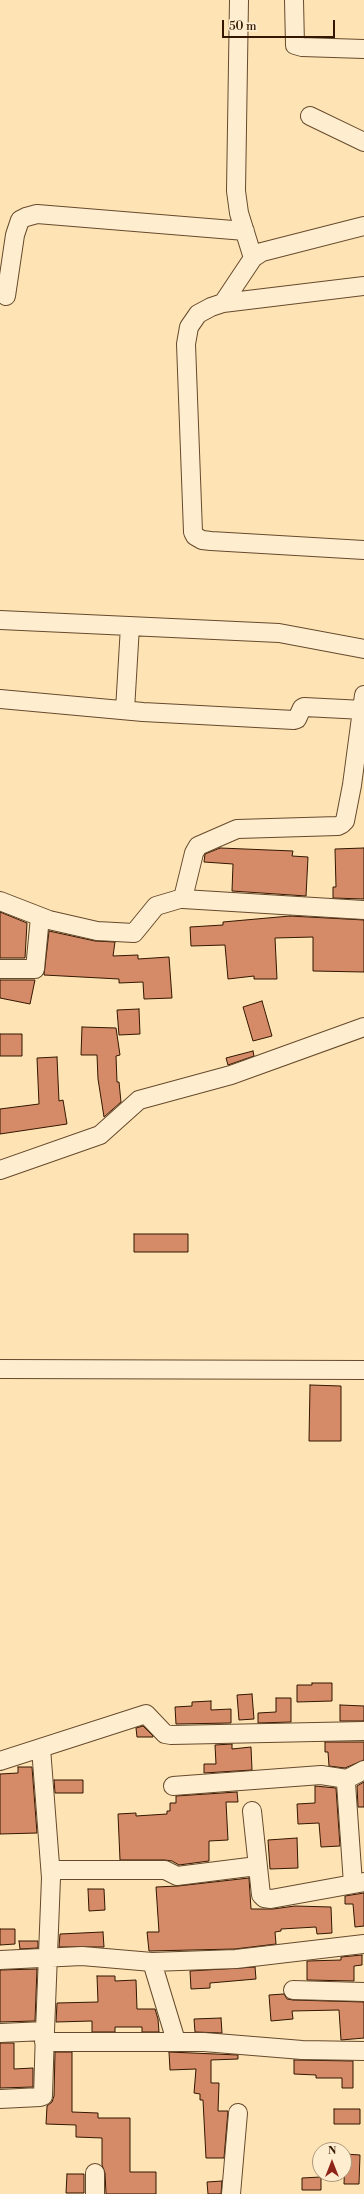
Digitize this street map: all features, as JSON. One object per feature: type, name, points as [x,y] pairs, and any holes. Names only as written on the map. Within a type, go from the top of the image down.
[{"type":"street","points":[[239,0],[236,190],[239,213],[253,258]]},
{"type":"street","points":[[294,0],[295,45],[302,47],[364,49]]},
{"type":"street","points":[[310,116],[364,142]]},
{"type":"street","points":[[6,296],[15,235],[20,220],[36,214],[244,231]]},
{"type":"street","points":[[223,303],[253,258],[274,248],[364,226]]},
{"type":"street","points":[[364,286],[223,303],[198,314],[190,327],[186,344],[193,532],[195,536],[202,540],[211,541],[364,550]]},
{"type":"street","points":[[0,620],[280,633],[364,649]]},
{"type":"street","points":[[125,710],[130,626]]},
{"type":"street","points":[[0,699],[125,710],[294,720],[297,719],[302,708],[304,707],[363,705],[345,821],[338,826],[237,829],[198,846],[194,853],[183,899]]},
{"type":"street","points":[[0,901],[40,917],[97,931],[134,933],[156,906],[183,899],[364,910]]},
{"type":"street","points":[[0,969],[35,969],[40,917]]},
{"type":"street","points":[[0,1170],[100,1135],[139,1100],[232,1075],[364,1027]]},
{"type":"street","points":[[0,1369],[364,1370]]},
{"type":"street","points":[[0,1761],[146,1714],[168,1735],[364,1731]]},
{"type":"street","points":[[0,2099],[40,2098],[43,2096],[51,1870],[41,1748]]},
{"type":"street","points":[[173,1786],[320,1775],[347,1779],[364,1770]]},
{"type":"street","points":[[252,1811],[261,1895],[267,1899],[358,1883],[347,1779]]},
{"type":"street","points":[[51,1870],[165,1870],[177,1876],[257,1866]]},
{"type":"street","points":[[0,1960],[49,1956],[82,1956],[152,1962],[236,1959],[364,1944]]},
{"type":"street","points":[[152,1962],[176,2041]]},
{"type":"street","points":[[293,1990],[364,1992]]},
{"type":"street","points":[[0,2033],[45,2037],[204,2042],[302,2050],[364,2051]]},
{"type":"street","points":[[231,2194],[238,2113]]},
{"type":"street","points":[[95,2173],[95,2194]]},
{"type":"building","points":[[220,848],[293,851],[292,856],[308,857],[306,896],[232,891],[233,864],[204,862],[205,854]]},
{"type":"building","points":[[364,848],[364,899],[333,898],[333,887],[336,887],[335,849]]},
{"type":"building","points":[[0,912],[27,923],[25,958],[0,958]]},
{"type":"building","points":[[290,916],[364,920],[364,972],[313,971],[313,937],[275,938],[277,979],[254,979],[254,976],[228,979],[225,945],[191,946],[190,927],[223,925],[223,922]]},
{"type":"building","points":[[49,931],[95,941],[115,942],[113,956],[138,955],[138,959],[169,957],[172,998],[144,999],[143,982],[119,983],[119,979],[44,975]]},
{"type":"building","points":[[0,980],[35,980],[30,1004],[0,998]]},
{"type":"building","points":[[262,1001],[272,1036],[253,1041],[243,1007]]},
{"type":"building","points":[[139,1009],[140,1034],[119,1035],[117,1010]]},
{"type":"building","points":[[82,1027],[116,1028],[120,1055],[116,1056],[117,1082],[119,1082],[121,1102],[104,1117],[98,1079],[97,1055],[81,1055]]},
{"type":"building","points":[[0,1034],[22,1034],[22,1056],[0,1056]]},
{"type":"building","points":[[253,1051],[254,1056],[228,1065],[226,1058]]},
{"type":"building","points":[[57,1057],[59,1101],[63,1100],[67,1124],[0,1134],[0,1109],[39,1104],[37,1058]]},
{"type":"building","points":[[134,1234],[188,1234],[188,1252],[134,1252]]},
{"type":"building","points":[[310,1385],[341,1386],[341,1441],[309,1441]]},
{"type":"building","points":[[312,1683],[332,1683],[332,1701],[297,1702],[297,1685],[312,1685]]},
{"type":"building","points":[[252,1694],[254,1719],[239,1720],[237,1695]]},
{"type":"building","points":[[276,1698],[291,1698],[291,1722],[258,1723],[258,1713],[276,1712]]},
{"type":"building","points":[[211,1701],[211,1710],[231,1709],[231,1723],[176,1724],[175,1707],[192,1706],[192,1702]]},
{"type":"building","points":[[340,1705],[364,1706],[364,1721],[340,1721]]},
{"type":"building","points":[[143,1726],[153,1737],[137,1737],[136,1728]]},
{"type":"building","points":[[325,1742],[364,1742],[364,1760],[345,1768],[329,1766],[328,1752],[325,1752]]},
{"type":"building","points":[[232,1744],[232,1749],[251,1747],[252,1770],[204,1773],[204,1764],[216,1764],[215,1745]]},
{"type":"building","points":[[18,1767],[32,1767],[37,1833],[0,1834],[0,1774],[18,1773]]},
{"type":"building","points":[[54,1780],[83,1780],[83,1793],[55,1793]]},
{"type":"building","points":[[364,1782],[364,1807],[358,1807],[357,1786]]},
{"type":"building","points":[[315,1786],[336,1788],[340,1846],[321,1847],[319,1823],[298,1824],[297,1804],[315,1803]]},
{"type":"building","points":[[237,1792],[238,1802],[226,1802],[228,1840],[209,1841],[209,1861],[179,1865],[172,1861],[165,1860],[120,1860],[118,1814],[136,1813],[136,1816],[167,1814],[167,1811],[170,1811],[170,1803],[176,1803],[176,1796]]},
{"type":"building","points":[[297,1838],[298,1868],[270,1869],[268,1840]]},
{"type":"building","points":[[249,1878],[251,1909],[273,1909],[295,1906],[331,1907],[332,1933],[317,1934],[316,1927],[281,1929],[281,1931],[275,1932],[276,1944],[235,1949],[149,1951],[147,1932],[159,1932],[156,1887]]},
{"type":"building","points":[[88,1889],[104,1889],[105,1910],[89,1911]]},
{"type":"building","points":[[364,1893],[364,1926],[355,1927],[353,1904],[345,1904],[345,1896]]},
{"type":"building","points":[[0,1929],[15,1929],[15,1944],[0,1945]]},
{"type":"building","points":[[103,1932],[104,1947],[59,1947],[60,1934]]},
{"type":"building","points":[[19,1941],[38,1941],[38,1948],[20,1949]]},
{"type":"building","points":[[362,1955],[362,1965],[354,1966],[354,1981],[307,1980],[307,1961],[341,1960],[341,1957]]},
{"type":"building","points":[[255,1967],[256,1979],[210,1983],[210,1988],[191,1989],[190,1971]]},
{"type":"building","points":[[37,1969],[35,2021],[0,2022],[0,1970]]},
{"type":"building","points":[[97,1976],[115,1976],[115,1981],[136,1980],[137,2009],[155,2009],[158,2019],[159,2032],[142,2032],[142,2027],[115,2027],[115,2032],[92,2032],[92,2021],[56,2022],[57,2003],[98,2002]]},
{"type":"building","points":[[284,1994],[287,1999],[293,2000],[364,2002],[364,2038],[341,2040],[339,2010],[292,2011],[293,2019],[271,2021],[269,1995]]},
{"type":"building","points":[[221,2018],[222,2033],[195,2032],[194,2019]]},
{"type":"building","points":[[0,2043],[14,2043],[14,2069],[33,2068],[33,2087],[0,2088]]},
{"type":"building","points":[[55,2052],[72,2052],[72,2112],[98,2113],[98,2118],[130,2118],[130,2172],[156,2172],[156,2194],[106,2194],[105,2173],[102,2165],[102,2138],[76,2137],[76,2125],[46,2124],[47,2106],[52,2102],[54,2096]]},
{"type":"building","points":[[169,2052],[238,2055],[238,2059],[211,2060],[211,2083],[219,2083],[218,2111],[228,2111],[224,2158],[206,2158],[203,2100],[200,2100],[200,2094],[194,2093],[196,2069],[170,2070]]},
{"type":"building","points":[[294,2060],[353,2061],[353,2088],[342,2088],[342,2078],[316,2078],[316,2075],[294,2074]]},
{"type":"building","points":[[334,2109],[360,2109],[360,2124],[334,2124]]},
{"type":"building","points":[[352,2154],[360,2155],[359,2184],[344,2184],[344,2182],[352,2182]]},
{"type":"building","points":[[67,2174],[84,2174],[84,2193],[66,2193]]},
{"type":"building","points":[[312,2177],[312,2182],[321,2182],[321,2190],[302,2190],[302,2178]]},
{"type":"building","points":[[222,2181],[221,2194],[208,2194],[207,2182]]}]
